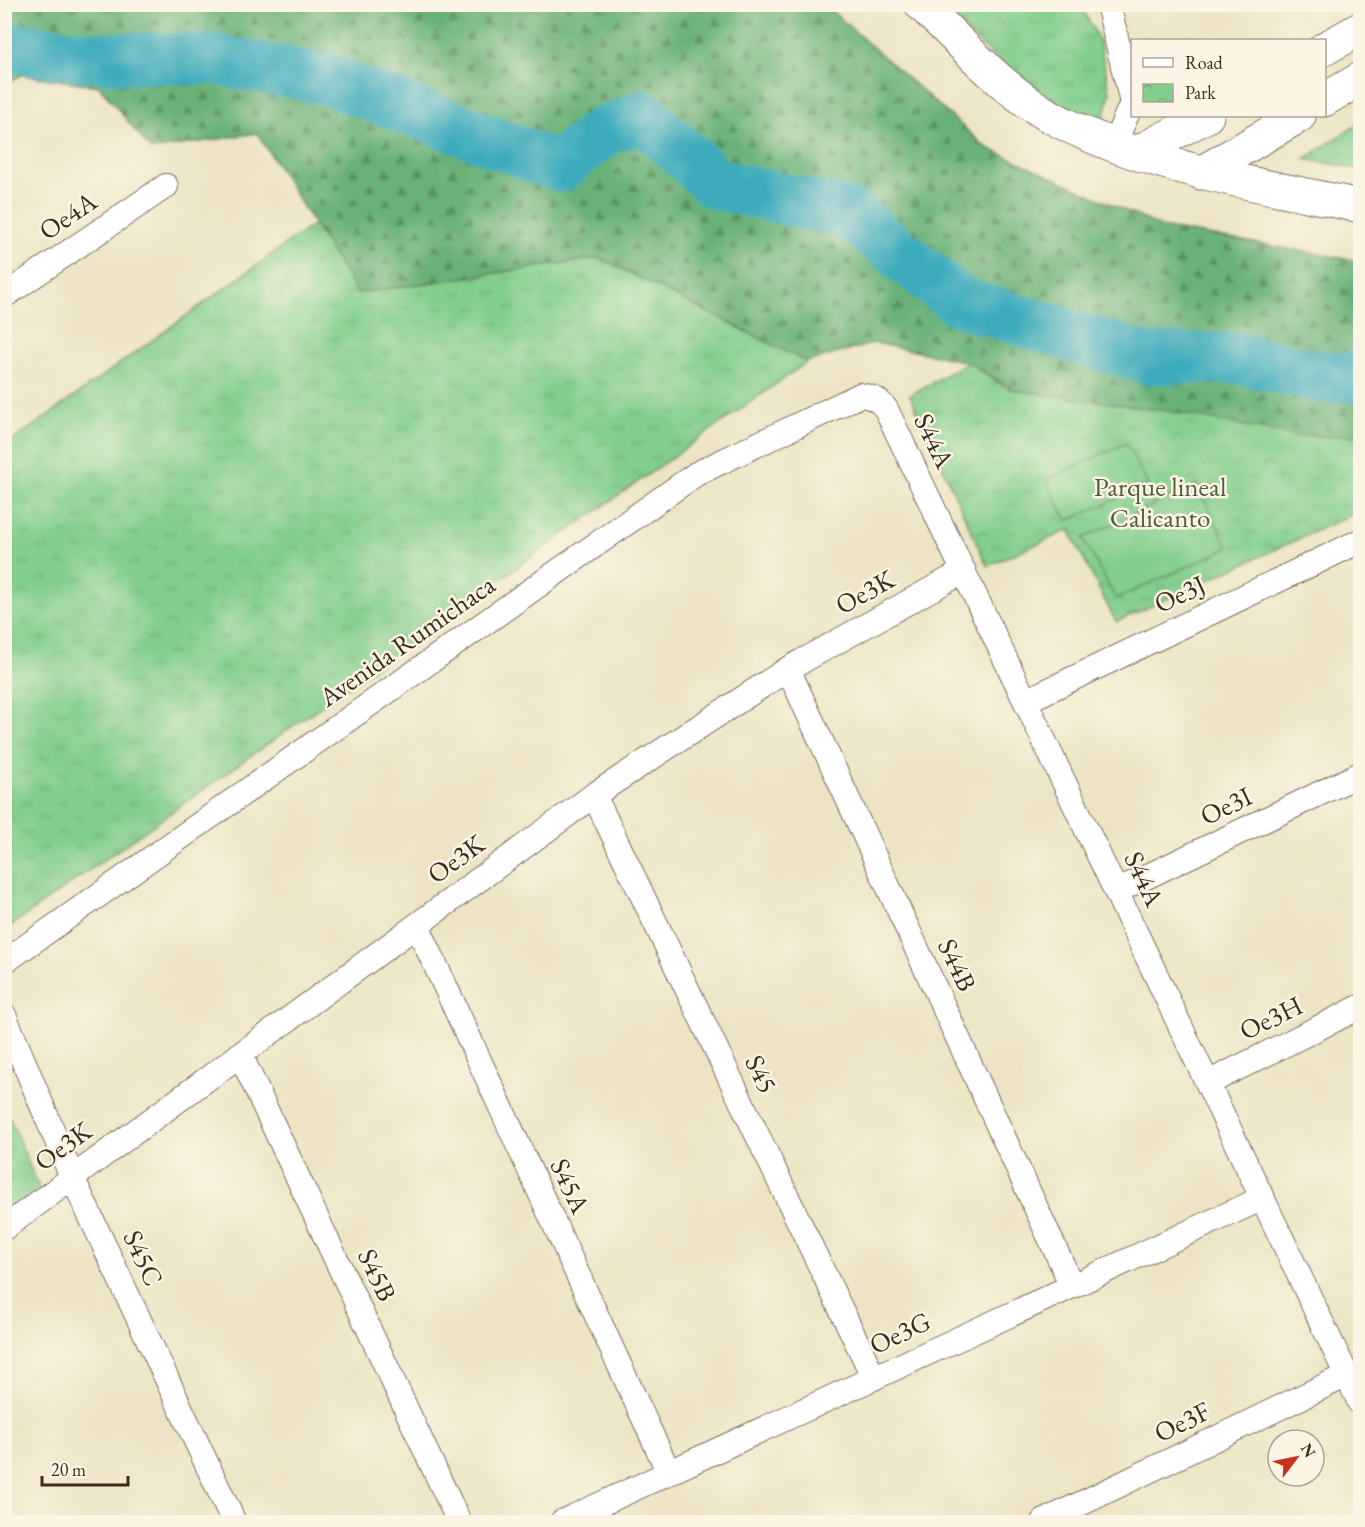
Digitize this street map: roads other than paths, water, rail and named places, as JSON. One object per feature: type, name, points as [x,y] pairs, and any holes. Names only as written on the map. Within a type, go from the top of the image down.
[{"type":"street","points":[[921,4],[992,72],[1056,119],[1126,148],[1201,172],[1360,206]]},
{"type":"street","points":[[1108,4],[1131,99]]},
{"type":"street","points":[[1326,48],[1360,29]]},
{"type":"street","points":[[1326,99],[1360,79]]},
{"type":"street","points":[[1126,148],[1131,110]]},
{"type":"street","points":[[1126,148],[1204,117]]},
{"type":"street","points":[[1201,172],[1297,117]]},
{"type":"street","name":"Oe4A","points":[[4,296],[166,186]]},
{"type":"street","name":"S44A","points":[[860,395],[878,399],[886,409],[1360,1403]]},
{"type":"street","name":"Avenida Rumichaca","points":[[4,962],[696,474],[860,395]]},
{"type":"street","name":"Oe3J","points":[[1026,701],[1360,541]]},
{"type":"street","name":"Oe3K","points":[[4,1227],[594,795],[788,669],[964,571]]},
{"type":"street","name":"S44B","points":[[788,669],[1072,1286]]},
{"type":"street","name":"Oe3I","points":[[1117,891],[1360,774]]},
{"type":"street","name":"S45","points":[[594,795],[874,1378]]},
{"type":"street","name":"S45A","points":[[417,925],[669,1473]]},
{"type":"street","name":"Oe3H","points":[[1208,1083],[1360,1007]]},
{"type":"street","name":"S45C","points":[[4,1015],[72,1177],[234,1522]]},
{"type":"street","name":"S45B","points":[[240,1054],[459,1522]]},
{"type":"street","name":"Oe3G","points":[[562,1522],[1263,1198]]},
{"type":"street","name":"Oe3F","points":[[1042,1522],[1347,1375]]},
{"type":"waterway","points":[[4,47],[102,58],[211,59],[330,80],[560,167],[603,131],[643,116],[716,184],[850,214],[960,302],[1149,359],[1236,358],[1322,377],[1360,378]]},
{"type":"park label","name":"Parque lineal Calicanto","points":[[1160,502]]}]
